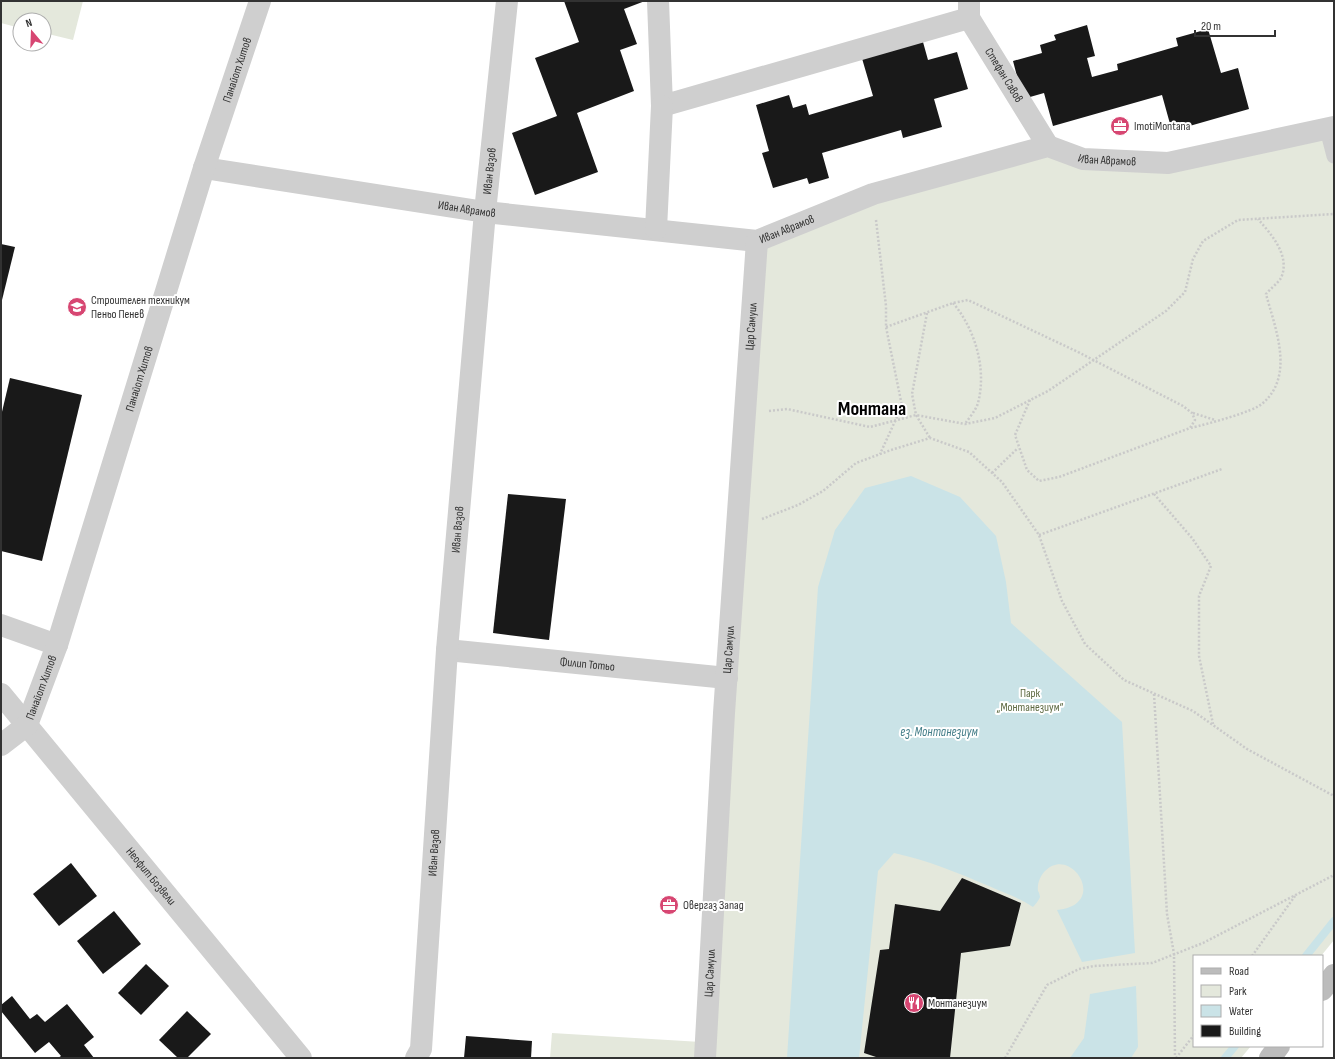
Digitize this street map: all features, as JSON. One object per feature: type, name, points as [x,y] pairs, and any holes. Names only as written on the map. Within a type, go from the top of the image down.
[{"type":"main road","points":[[1323,989],[1334,974]]},
{"type":"main road","points":[[1270,1058],[1278,1047]]},
{"type":"street","name":"Панайот Хитов","points":[[1,745],[27,725],[57,645],[204,168],[260,1]]},
{"type":"street","name":"Иван Вазов","points":[[416,1058],[421,1049],[447,650],[485,212],[507,1]]},
{"type":"street","points":[[656,229],[662,106],[658,1]]},
{"type":"street","points":[[662,106],[969,9]]},
{"type":"street","name":"Стефан Савов","points":[[969,9],[1048,146]]},
{"type":"street","name":"Иван Аврамов","points":[[204,168],[485,212],[656,229],[757,241],[873,194],[1048,146],[1083,159],[1168,163],[1331,128]]},
{"type":"street","name":"Цар Самуил","points":[[705,1058],[727,678],[757,241]]},
{"type":"street","points":[[1,625],[57,645]]},
{"type":"street","name":"Филип Тотьо","points":[[447,650],[727,678]]},
{"type":"street","name":"Неофит Бозвели","points":[[1,694],[301,1058]]},
{"type":"lane","points":[[1331,128],[1334,156]]},
{"type":"path","points":[[873,194],[886,306],[886,326],[902,406],[880,454]]},
{"type":"path","points":[[746,413],[787,409],[870,427],[916,415],[965,424],[995,418],[1048,391],[1166,311],[1185,292],[1193,259],[1203,241],[1238,220],[1334,214]]},
{"type":"path","points":[[1030,400],[1015,435],[1018,448],[1027,470],[1039,481],[1059,477],[1190,428],[1216,421],[1263,404],[1279,381],[1281,349],[1266,294],[1281,278],[1283,261],[1274,237],[1257,219]]},
{"type":"path","points":[[886,326],[953,303],[968,300],[1141,383],[1192,413],[1216,421]]},
{"type":"path","points":[[953,303],[962,314],[980,358],[981,373],[978,404],[965,424]]},
{"type":"path","points":[[927,312],[912,394],[916,415],[930,438]]},
{"type":"path","points":[[1190,428],[1195,420],[1192,413]]},
{"type":"path","points":[[738,529],[798,505],[823,491],[856,463],[880,454],[930,438],[969,452],[1002,482],[1039,535],[1062,601],[1085,644],[1124,680],[1194,711],[1247,750],[1334,796]]},
{"type":"path","points":[[992,473],[1018,448]]},
{"type":"path","points":[[1039,535],[1222,469]]},
{"type":"path","points":[[1154,494],[1192,538],[1211,566],[1200,596],[1199,656],[1213,725]]},
{"type":"path","points":[[1154,694],[1167,914],[1174,954],[1175,1058]]},
{"type":"path","points":[[1005,1058],[1047,985],[1079,969],[1094,966],[1152,963],[1203,943],[1334,875]]},
{"type":"path","points":[[1253,955],[1295,895]]},
{"type":"path","points":[[1175,1058],[1193,1035]]},
{"type":"green space","points":[[1,1],[83,1],[73,40],[52,35],[52,12],[12,12],[12,26],[1,23]]},
{"type":"green space","name":"Парк „Монтанезиум“","points":[[1334,127],[1334,940],[1322,955],[1193,955],[1193,1047],[1250,1047],[1241,1058],[708,1058],[757,241],[1048,146],[1121,162]]},
{"type":"green space","points":[[552,1033],[701,1042],[700,1058],[550,1058]]},
{"type":"water","name":"ез. Монтанезиум","points":[[911,476],[960,497],[996,536],[1006,582],[1011,623],[1122,722],[1135,953],[1082,962],[1057,910],[1073,906],[1081,898],[1083,888],[1081,878],[1074,870],[1065,865],[1055,865],[1043,873],[1039,880],[1038,886],[1040,897],[1033,907],[1012,896],[954,872],[918,859],[894,853],[878,871],[859,1058],[787,1058],[818,587],[835,530],[865,488]]},
{"type":"water","points":[[1136,986],[1138,1047],[1131,1058],[1070,1058],[1084,1038],[1090,994]]},
{"type":"building","points":[[564,1],[645,1],[624,9],[637,44],[620,50],[634,91],[577,113],[598,172],[535,195],[512,133],[557,116],[535,58],[579,42]]},
{"type":"building","points":[[1087,25],[1095,56],[1087,58],[1092,77],[1118,70],[1117,64],[1178,46],[1176,38],[1208,29],[1221,73],[1238,68],[1249,109],[1172,131],[1162,95],[1053,126],[1044,93],[1023,99],[1013,61],[1042,53],[1040,45],[1056,40],[1054,35]]},
{"type":"building","points":[[923,42],[928,60],[957,52],[968,89],[934,99],[942,127],[903,138],[901,130],[822,153],[829,178],[809,184],[807,178],[773,188],[762,153],[769,151],[756,105],[789,95],[793,108],[806,104],[809,115],[873,96],[861,55]]},
{"type":"building","points":[[1,244],[15,247],[2,300],[1,299]]},
{"type":"building","points":[[10,378],[82,395],[42,561],[1,551],[1,416]]},
{"type":"building","points":[[508,494],[566,499],[549,640],[493,633]]},
{"type":"building","points":[[71,863],[97,896],[59,926],[33,894]]},
{"type":"building","name":"Монтанезиум","points":[[962,878],[1021,903],[1010,946],[961,953],[950,1058],[879,1058],[864,1053],[880,950],[889,949],[895,904],[940,911]]},
{"type":"building","points":[[114,911],[141,944],[103,974],[77,941]]},
{"type":"building","points":[[146,964],[169,986],[141,1015],[118,993]]},
{"type":"building","points":[[12,996],[30,1019],[37,1014],[45,1022],[67,1004],[94,1037],[84,1045],[94,1058],[58,1058],[61,1056],[49,1042],[35,1053],[1,1011],[1,1005]]},
{"type":"building","points":[[187,1011],[211,1034],[187,1058],[178,1058],[159,1040]]},
{"type":"building","points":[[466,1036],[532,1041],[531,1058],[464,1058]]},
{"type":"waterway","points":[[1307,955],[1334,921]]},
{"type":"waterway","points":[[1225,1058],[1234,1047]]},
{"type":"place","name":"ImotiMontana","points":[[1120,126]]},
{"type":"place","name":"Строителен техникум Пеньо Пенев","points":[[77,307]]},
{"type":"place","name":"Овергаз Запад","points":[[669,905]]},
{"type":"place","name":"Монтанезиум","points":[[914,1003]]},
{"type":"district","name":"Монтана","points":[[872,408]]}]
